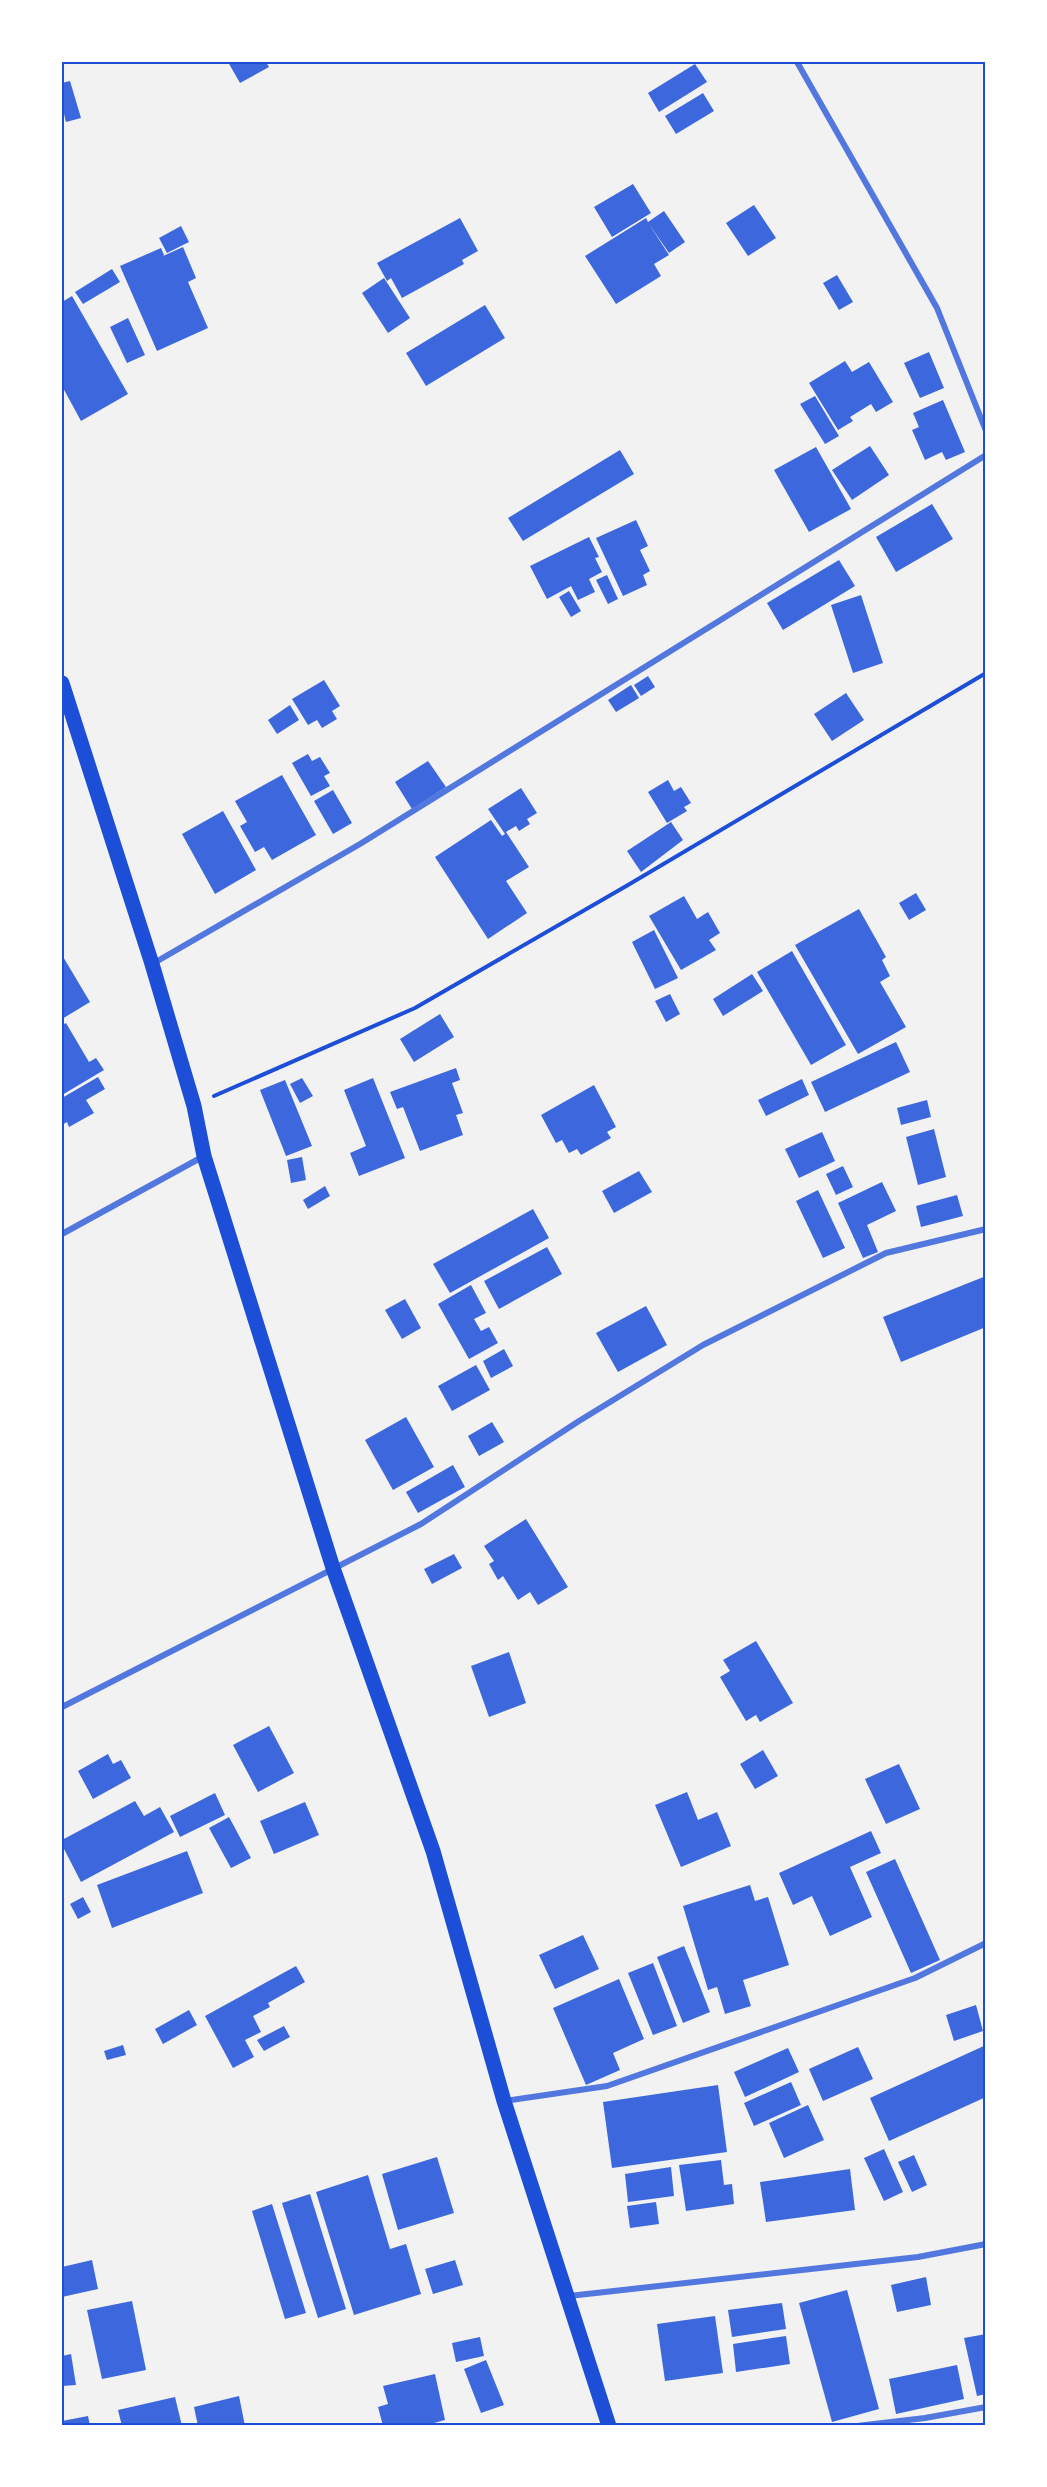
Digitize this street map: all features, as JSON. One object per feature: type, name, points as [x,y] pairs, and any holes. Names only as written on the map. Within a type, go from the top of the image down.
[{"type":"main road","points":[[62,684],[152,964],[194,1106],[204,1156],[333,1568],[433,1851],[504,2101],[609,2426]]},
{"type":"street","points":[[797,62],[937,308],[986,431]]},
{"type":"street","points":[[152,964],[360,844],[986,455]]},
{"type":"street","points":[[62,1234],[204,1156]]},
{"type":"street","points":[[62,1707],[421,1524],[579,1421],[703,1345],[886,1253],[986,1229]]},
{"type":"street","points":[[504,2101],[607,2086],[915,1978],[986,1943]]},
{"type":"street","points":[[568,2296],[918,2257],[986,2244]]},
{"type":"street","points":[[857,2426],[925,2418],[986,2406]]},
{"type":"path","points":[[194,1106],[415,1008],[986,673]]},
{"type":"building","points":[[228,62],[266,62],[269,67],[240,83]]},
{"type":"building","points":[[695,64],[707,82],[659,112],[648,93]]},
{"type":"building","points":[[70,81],[81,118],[66,122],[62,106],[62,83]]},
{"type":"building","points":[[703,93],[714,111],[676,134],[665,116]]},
{"type":"building","points":[[633,184],[651,213],[612,237],[594,207]]},
{"type":"building","points":[[754,205],[776,238],[748,256],[726,223]]},
{"type":"building","points":[[664,211],[685,242],[669,253],[649,224],[669,255],[654,264],[661,276],[616,304],[585,256],[646,218],[648,222]]},
{"type":"building","points":[[460,218],[478,251],[462,260],[464,264],[402,298],[391,278],[387,281],[377,263]]},
{"type":"building","points":[[181,226],[189,242],[167,253],[159,238]]},
{"type":"building","points":[[183,247],[196,278],[188,282],[208,328],[157,351],[120,266],[161,248],[163,256]]},
{"type":"building","points":[[112,269],[120,282],[83,304],[75,292]]},
{"type":"building","points":[[837,275],[853,302],[839,310],[823,283]]},
{"type":"building","points":[[384,278],[410,318],[388,333],[362,293]]},
{"type":"building","points":[[72,296],[128,394],[81,421],[62,386],[62,302]]},
{"type":"building","points":[[485,305],[505,338],[426,386],[406,353]]},
{"type":"building","points":[[128,318],[145,355],[127,363],[110,327]]},
{"type":"building","points":[[929,352],[944,388],[920,398],[904,363]]},
{"type":"building","points":[[845,361],[852,372],[869,362],[893,402],[876,412],[871,404],[850,417],[853,421],[838,430],[809,383]]},
{"type":"building","points":[[815,396],[839,436],[825,444],[800,404]]},
{"type":"building","points":[[943,400],[965,452],[946,460],[942,452],[925,460],[912,430],[919,427],[913,413]]},
{"type":"building","points":[[870,446],[889,475],[852,500],[832,470]]},
{"type":"building","points":[[816,447],[851,509],[809,532],[774,470]]},
{"type":"building","points":[[620,450],[634,474],[523,541],[508,518]]},
{"type":"building","points":[[932,504],[953,539],[896,572],[876,537]]},
{"type":"building","points":[[636,520],[648,546],[640,550],[650,571],[643,575],[647,585],[623,596],[596,538]]},
{"type":"building","points":[[589,537],[599,557],[595,558],[602,572],[589,579],[595,592],[578,600],[571,586],[547,599],[530,566]]},
{"type":"building","points":[[839,560],[855,586],[783,630],[767,603]]},
{"type":"building","points":[[607,575],[618,599],[608,604],[596,580]]},
{"type":"building","points":[[569,591],[581,611],[571,617],[559,597]]},
{"type":"building","points":[[861,595],[883,663],[853,673],[831,605]]},
{"type":"building","points":[[648,676],[655,687],[641,696],[634,685]]},
{"type":"building","points":[[324,680],[340,706],[332,711],[337,719],[322,728],[317,720],[308,725],[292,699]]},
{"type":"building","points":[[631,685],[639,698],[616,712],[608,700]]},
{"type":"building","points":[[846,693],[864,720],[832,741],[814,714]]},
{"type":"building","points":[[290,705],[299,720],[277,734],[268,720]]},
{"type":"building","points":[[308,754],[312,761],[320,757],[330,773],[324,776],[330,786],[311,796],[292,763]]},
{"type":"building","points":[[428,761],[446,787],[412,809],[395,782]]},
{"type":"building","points":[[282,775],[316,835],[272,860],[264,847],[255,852],[240,826],[247,822],[235,801]]},
{"type":"building","points":[[668,780],[674,791],[681,787],[691,803],[684,807],[687,811],[667,823],[648,792]]},
{"type":"building","points":[[521,788],[537,813],[527,819],[530,824],[519,831],[516,826],[506,832],[529,867],[506,881],[527,913],[488,939],[435,857],[491,820],[502,836],[505,834],[488,809]]},
{"type":"building","points":[[333,790],[352,823],[333,834],[314,801]]},
{"type":"building","points":[[223,811],[256,870],[215,894],[182,834]]},
{"type":"building","points":[[671,822],[683,840],[641,872],[627,851]]},
{"type":"building","points":[[916,893],[926,910],[909,920],[899,903]]},
{"type":"building","points":[[684,896],[697,919],[708,912],[720,933],[709,940],[716,950],[681,970],[649,916]]},
{"type":"building","points":[[859,909],[886,957],[882,960],[890,976],[880,982],[906,1027],[858,1054],[795,945]]},
{"type":"building","points":[[654,930],[678,978],[655,989],[632,942]]},
{"type":"building","points":[[792,951],[846,1045],[811,1065],[757,972]]},
{"type":"building","points":[[62,955],[90,1002],[62,1019]]},
{"type":"building","points":[[752,974],[763,991],[723,1016],[713,999]]},
{"type":"building","points":[[670,994],[680,1014],[666,1022],[655,1001]]},
{"type":"building","points":[[440,1014],[454,1037],[414,1062],[400,1039]]},
{"type":"building","points":[[66,1023],[89,1062],[96,1058],[104,1070],[62,1095],[62,1025]]},
{"type":"building","points":[[896,1042],[910,1072],[825,1112],[811,1082]]},
{"type":"building","points":[[456,1068],[460,1080],[452,1083],[463,1113],[456,1115],[463,1135],[420,1151],[403,1107],[397,1109],[390,1092]]},
{"type":"building","points":[[98,1077],[105,1089],[86,1100],[94,1113],[69,1127],[67,1122],[62,1125],[62,1098]]},
{"type":"building","points":[[302,1078],[313,1096],[300,1103],[290,1084]]},
{"type":"building","points":[[373,1078],[405,1158],[359,1176],[350,1153],[366,1146],[344,1090]]},
{"type":"building","points":[[802,1079],[809,1095],[766,1116],[758,1100]]},
{"type":"building","points":[[285,1080],[312,1146],[286,1156],[260,1090]]},
{"type":"building","points":[[594,1085],[616,1127],[607,1132],[611,1138],[581,1155],[577,1149],[569,1153],[562,1140],[556,1143],[541,1115]]},
{"type":"building","points":[[927,1100],[931,1117],[901,1125],[897,1108]]},
{"type":"building","points":[[934,1129],[946,1177],[918,1185],[906,1137]]},
{"type":"building","points":[[822,1132],[835,1161],[799,1178],[785,1149]]},
{"type":"building","points":[[302,1157],[306,1180],[291,1183],[287,1160]]},
{"type":"building","points":[[843,1166],[853,1187],[836,1195],[826,1174]]},
{"type":"building","points":[[639,1171],[652,1192],[614,1213],[602,1191]]},
{"type":"building","points":[[882,1182],[896,1211],[867,1225],[878,1252],[863,1258],[838,1203]]},
{"type":"building","points":[[325,1186],[330,1196],[308,1209],[303,1200]]},
{"type":"building","points":[[818,1190],[845,1248],[823,1258],[796,1201]]},
{"type":"building","points":[[957,1195],[963,1216],[921,1227],[916,1206]]},
{"type":"building","points":[[533,1209],[549,1238],[450,1293],[433,1264]]},
{"type":"building","points":[[547,1247],[562,1274],[499,1309],[484,1281]]},
{"type":"building","points":[[986,1276],[986,1327],[901,1362],[883,1317]]},
{"type":"building","points":[[471,1285],[486,1313],[474,1319],[481,1331],[489,1327],[498,1343],[469,1359],[438,1304]]},
{"type":"building","points":[[405,1299],[421,1328],[402,1339],[385,1310]]},
{"type":"building","points":[[646,1306],[667,1345],[618,1372],[596,1333]]},
{"type":"building","points":[[504,1349],[513,1366],[491,1378],[483,1361]]},
{"type":"building","points":[[476,1365],[490,1390],[452,1411],[438,1386]]},
{"type":"building","points":[[406,1417],[434,1467],[393,1490],[365,1440]]},
{"type":"building","points":[[492,1422],[504,1442],[479,1456],[468,1436]]},
{"type":"building","points":[[453,1465],[465,1487],[418,1513],[406,1492]]},
{"type":"building","points":[[526,1519],[568,1587],[538,1605],[530,1592],[518,1600],[503,1576],[498,1580],[489,1564],[494,1561],[484,1546]]},
{"type":"building","points":[[454,1554],[462,1568],[432,1584],[424,1569]]},
{"type":"building","points":[[756,1641],[793,1703],[760,1722],[756,1715],[746,1721],[720,1677],[730,1671],[723,1660]]},
{"type":"building","points":[[509,1652],[526,1703],[489,1717],[471,1666]]},
{"type":"building","points":[[269,1726],[294,1773],[258,1792],[233,1745]]},
{"type":"building","points":[[763,1750],[778,1776],[755,1789],[740,1764]]},
{"type":"building","points":[[108,1754],[113,1764],[121,1760],[131,1778],[93,1799],[78,1771]]},
{"type":"building","points":[[899,1764],[920,1809],[886,1824],[865,1779]]},
{"type":"building","points":[[687,1792],[698,1820],[717,1812],[731,1846],[681,1867],[655,1805]]},
{"type":"building","points":[[215,1793],[225,1815],[180,1837],[170,1816]]},
{"type":"building","points":[[135,1801],[144,1816],[160,1807],[174,1832],[81,1882],[62,1845],[62,1840]]},
{"type":"building","points":[[305,1802],[319,1835],[274,1854],[260,1821]]},
{"type":"building","points":[[229,1817],[251,1858],[231,1868],[209,1828]]},
{"type":"building","points":[[871,1831],[881,1853],[850,1867],[872,1917],[830,1936],[812,1896],[793,1905],[779,1873]]},
{"type":"building","points":[[187,1851],[203,1893],[112,1928],[97,1885]]},
{"type":"building","points":[[895,1859],[940,1960],[911,1973],[866,1872]]},
{"type":"building","points":[[750,1885],[755,1901],[768,1897],[789,1965],[743,1980],[751,2006],[725,2014],[717,1987],[708,1990],[683,1906]]},
{"type":"building","points":[[83,1897],[91,1912],[78,1919],[70,1904]]},
{"type":"building","points":[[583,1935],[599,1969],[555,1989],[539,1955]]},
{"type":"building","points":[[684,1946],[710,2012],[683,2023],[657,1957]]},
{"type":"building","points":[[653,1963],[677,2026],[653,2035],[628,1973]]},
{"type":"building","points":[[296,1966],[305,1982],[268,2003],[270,2007],[253,2016],[261,2032],[245,2040],[254,2057],[233,2068],[205,2016]]},
{"type":"building","points":[[619,1979],[644,2039],[613,2053],[620,2070],[586,2085],[553,2008]]},
{"type":"building","points":[[976,2005],[983,2031],[954,2041],[946,2015]]},
{"type":"building","points":[[189,2010],[197,2025],[163,2044],[155,2029]]},
{"type":"building","points":[[284,2026],[290,2037],[264,2051],[257,2040]]},
{"type":"building","points":[[123,2045],[126,2055],[107,2060],[104,2051]]},
{"type":"building","points":[[986,2045],[986,2097],[889,2141],[870,2098]]},
{"type":"building","points":[[858,2047],[873,2079],[823,2101],[809,2069]]},
{"type":"building","points":[[788,2048],[799,2072],[745,2097],[734,2072]]},
{"type":"building","points":[[791,2082],[801,2105],[754,2126],[744,2103]]},
{"type":"building","points":[[718,2085],[727,2152],[612,2168],[603,2102]]},
{"type":"building","points":[[808,2105],[824,2140],[784,2158],[769,2123]]},
{"type":"building","points":[[884,2149],[903,2192],[884,2201],[864,2158]]},
{"type":"building","points":[[914,2155],[927,2185],[912,2192],[898,2162]]},
{"type":"building","points":[[437,2157],[454,2213],[398,2230],[382,2174]]},
{"type":"building","points":[[721,2160],[724,2185],[732,2184],[734,2204],[686,2211],[679,2165]]},
{"type":"building","points":[[671,2167],[674,2196],[628,2202],[625,2174]]},
{"type":"building","points":[[850,2169],[855,2210],[766,2222],[760,2182]]},
{"type":"building","points":[[368,2175],[390,2249],[406,2244],[421,2294],[354,2315],[316,2192]]},
{"type":"building","points":[[310,2194],[346,2309],[318,2318],[282,2203]]},
{"type":"building","points":[[656,2202],[659,2224],[630,2228],[627,2206]]},
{"type":"building","points":[[272,2204],[306,2313],[285,2319],[252,2211]]},
{"type":"building","points":[[92,2260],[98,2289],[62,2297],[62,2267]]},
{"type":"building","points":[[455,2260],[463,2285],[433,2294],[425,2269]]},
{"type":"building","points":[[926,2277],[931,2305],[897,2312],[891,2285]]},
{"type":"building","points":[[847,2290],[879,2409],[832,2422],[799,2303]]},
{"type":"building","points":[[132,2301],[146,2370],[102,2379],[87,2310]]},
{"type":"building","points":[[782,2303],[786,2329],[732,2337],[728,2310]]},
{"type":"building","points":[[715,2316],[723,2373],[665,2381],[657,2324]]},
{"type":"building","points":[[986,2334],[986,2394],[977,2396],[964,2338]]},
{"type":"building","points":[[786,2336],[790,2364],[736,2372],[733,2344]]},
{"type":"building","points":[[480,2337],[484,2356],[456,2362],[452,2343]]},
{"type":"building","points":[[71,2354],[76,2385],[62,2386],[62,2356]]},
{"type":"building","points":[[486,2360],[504,2405],[481,2413],[464,2369]]},
{"type":"building","points":[[957,2365],[964,2399],[896,2414],[889,2379]]},
{"type":"building","points":[[435,2374],[445,2420],[423,2426],[383,2426],[378,2407],[388,2404],[383,2386]]},
{"type":"building","points":[[239,2396],[245,2426],[198,2426],[194,2407]]},
{"type":"building","points":[[175,2397],[182,2426],[122,2426],[118,2410]]},
{"type":"building","points":[[88,2416],[90,2426],[62,2426],[62,2421]]}]
